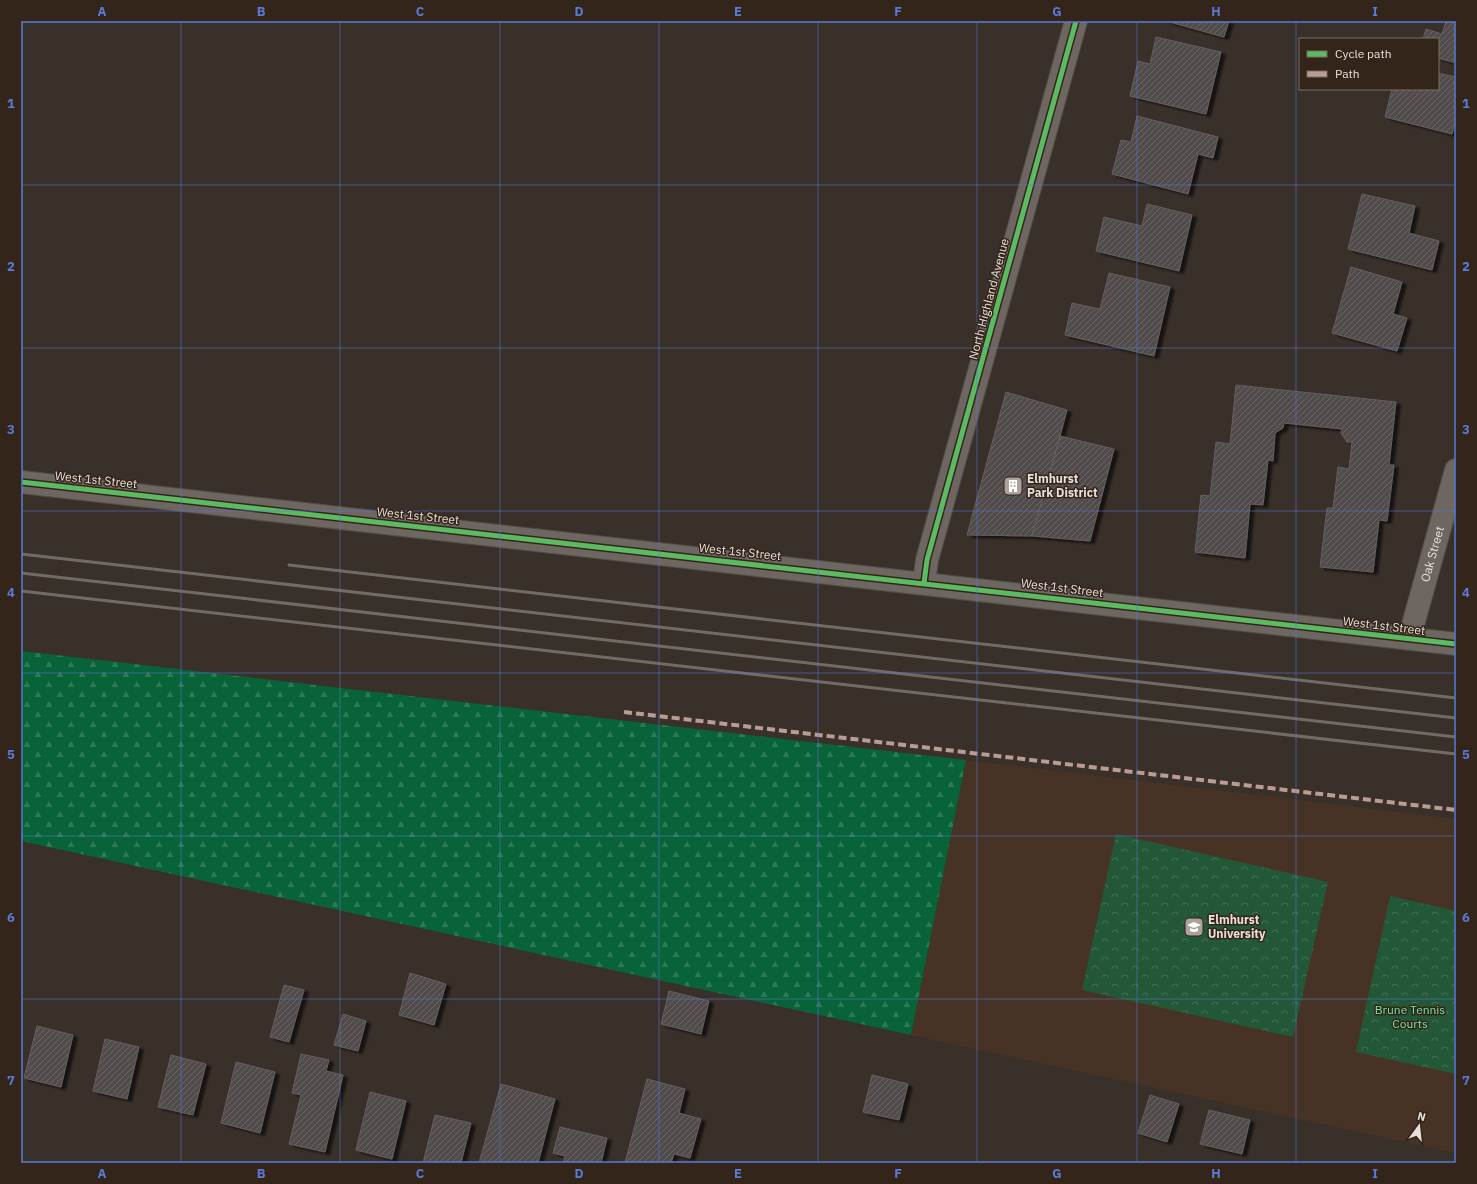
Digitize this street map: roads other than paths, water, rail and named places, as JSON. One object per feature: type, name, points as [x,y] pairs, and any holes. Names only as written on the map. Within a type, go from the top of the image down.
[{"type":"street","name":"North Highland Avenue","points":[[924,583],[927,560],[1076,21]]},
{"type":"street","name":"Oak Street","points":[[1409,639],[1449,522],[1456,470]]},
{"type":"street","name":"West 1st Street","points":[[21,482],[1456,644]]},
{"type":"railway","points":[[21,554],[1456,718]]},
{"type":"railway","points":[[289,565],[1456,698]]},
{"type":"railway","points":[[21,573],[1456,737]]},
{"type":"railway","points":[[21,591],[1456,754]]},
{"type":"place","name":"Elmhurst Park District","points":[[1013,486]]},
{"type":"place","name":"Elmhurst University","points":[[1194,927]]},
{"type":"park label","name":"Brune Tennis Courts","points":[[1410,1017]]}]
